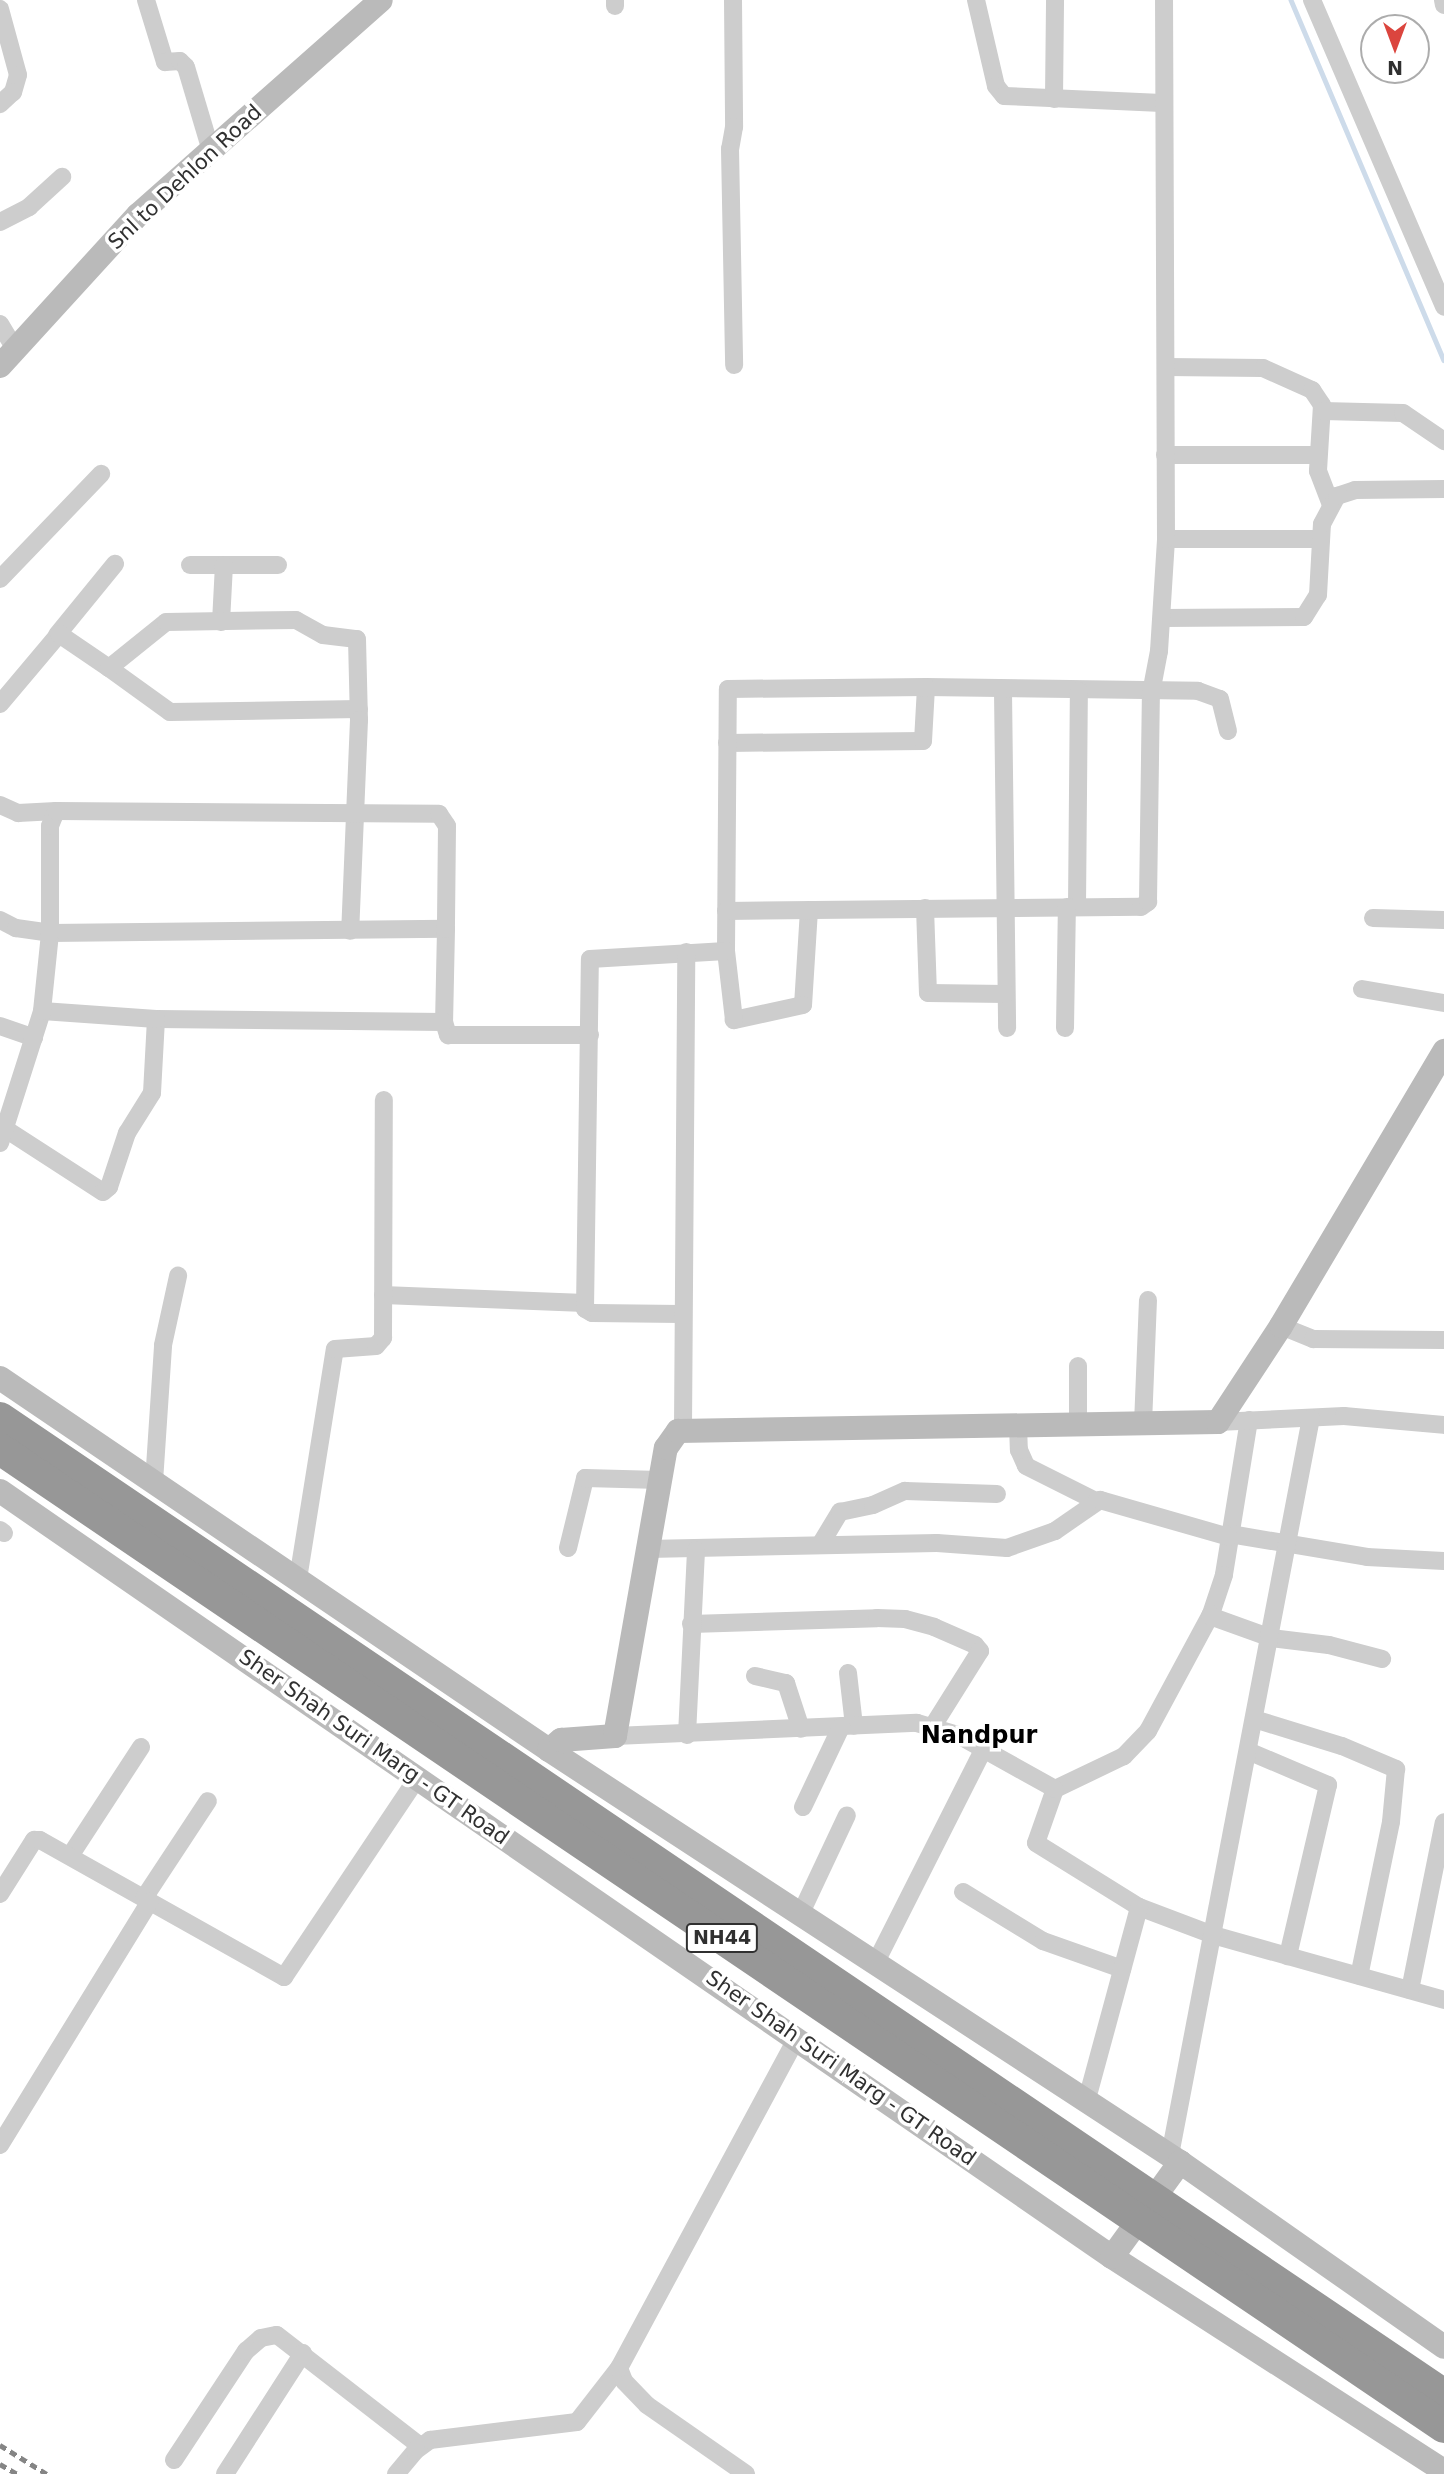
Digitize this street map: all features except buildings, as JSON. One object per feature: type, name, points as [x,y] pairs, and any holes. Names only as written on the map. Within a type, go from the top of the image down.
[{"type":"highway","name":"NH44","points":[[0,1418],[1444,2395]]},
{"type":"highway","name":"Sher Shah Suri Marg - GT Road","points":[[0,1449],[1444,2427]]},
{"type":"street","points":[[0,104],[13,92],[18,75],[0,8],[11,0]]},
{"type":"street","points":[[146,0],[165,62],[180,61],[186,67],[211,151]]},
{"type":"street","name":"Snl to Dehlon Road","points":[[8,358],[123,230],[382,0]]},
{"type":"street","points":[[733,0],[730,163],[734,365]]},
{"type":"street","points":[[976,0],[999,93],[1010,98],[1162,103]]},
{"type":"street","points":[[1054,99],[1055,0]]},
{"type":"street","points":[[726,911],[1141,907],[1148,902],[1151,692],[1161,618],[1166,539],[1162,103],[1164,0]]},
{"type":"street","points":[[1312,0],[1444,307]]},
{"type":"street","points":[[0,222],[29,207],[62,177]]},
{"type":"street","points":[[0,324],[8,358]]},
{"type":"street","points":[[1161,618],[1308,615],[1318,595],[1320,540],[1330,503],[1320,480],[1318,455],[1323,411],[1312,390],[1264,368],[1166,367]]},
{"type":"street","points":[[1323,411],[1403,413],[1444,441]]},
{"type":"street","points":[[1165,455],[1318,455]]},
{"type":"street","points":[[0,579],[100,474]]},
{"type":"street","points":[[1330,503],[1355,490],[1444,489]]},
{"type":"street","points":[[1166,539],[1320,540]]},
{"type":"street","points":[[0,704],[115,564]]},
{"type":"street","points":[[190,565],[278,565]]},
{"type":"street","points":[[221,622],[224,565]]},
{"type":"street","points":[[109,668],[159,624],[296,620],[323,635],[355,637],[359,643],[359,709],[350,931]]},
{"type":"street","points":[[57,635],[170,712],[359,709]]},
{"type":"street","points":[[809,910],[807,997],[800,1007],[734,1020],[726,951],[727,743],[730,688],[926,687],[1003,691],[1151,692],[1188,690],[1215,696],[1225,708],[1228,731]]},
{"type":"street","points":[[727,743],[923,741],[926,687]]},
{"type":"street","points":[[1003,691],[1007,1028]]},
{"type":"street","points":[[1065,1028],[1079,691]]},
{"type":"street","points":[[0,806],[18,813],[434,813],[445,818],[444,1022],[450,1035],[590,1035]]},
{"type":"street","points":[[56,811],[50,825],[50,933],[42,1011],[4,1136],[95,1189],[105,1191],[127,1133],[152,1093],[156,1019]]},
{"type":"street","points":[[925,908],[928,993],[1006,994]]},
{"type":"street","points":[[1373,918],[1444,920]]},
{"type":"street","points":[[0,920],[16,928],[50,933],[446,929]]},
{"type":"street","points":[[681,1314],[592,1313],[585,1303],[591,958],[726,951]]},
{"type":"street","points":[[615,1736],[660,1480],[668,1444],[683,1428],[681,1314],[686,952]]},
{"type":"street","points":[[1362,989],[1444,1003]]},
{"type":"street","points":[[42,1011],[156,1019],[444,1022]]},
{"type":"street","points":[[0,1026],[34,1038]]},
{"type":"street","points":[[1218,1422],[1281,1326],[1444,1051]]},
{"type":"street","points":[[298,1579],[335,1349],[380,1345],[383,1295],[384,1100]]},
{"type":"street","points":[[154,1482],[163,1345],[178,1276]]},
{"type":"street","points":[[383,1295],[585,1303]]},
{"type":"street","points":[[1143,1424],[1148,1300]]},
{"type":"street","points":[[1281,1326],[1313,1339],[1444,1340]]},
{"type":"street","points":[[1078,1366],[1078,1424]]},
{"type":"street","points":[[0,1378],[298,1579],[450,1693],[549,1750],[875,1964],[1087,2099],[1444,2347]]},
{"type":"street","points":[[683,1428],[1143,1424],[1311,1418],[1444,1425]]},
{"type":"street","points":[[1162,2187],[1175,2158],[1213,1935],[1311,1418]]},
{"type":"street","points":[[1249,1420],[1220,1589],[1210,1616],[1142,1739],[1118,1759],[1055,1789],[1037,1837],[1038,1846],[1139,1906],[1213,1935],[1444,2000]]},
{"type":"street","points":[[1018,1425],[1020,1450],[1026,1466],[1096,1501],[1230,1536],[1367,1558],[1444,1561]]},
{"type":"street","points":[[568,1548],[585,1478],[660,1480]]},
{"type":"street","points":[[820,1545],[840,1511],[873,1505],[905,1490],[997,1494]]},
{"type":"street","name":"Sher Shah Suri Marg - GT Road","points":[[0,1491],[410,1764],[1112,2257],[1444,2472]]},
{"type":"street","points":[[648,1549],[696,1550],[820,1545],[1013,1547],[1055,1531],[1096,1501]]},
{"type":"street","points":[[687,1735],[696,1550]]},
{"type":"street","points":[[1210,1616],[1271,1638],[1329,1645],[1382,1659]]},
{"type":"street","points":[[691,1624],[877,1618],[905,1619],[934,1627],[980,1651],[933,1726]]},
{"type":"street","points":[[803,1807],[847,1726],[848,1673]]},
{"type":"street","points":[[755,1676],[786,1683],[801,1729]]},
{"type":"street","points":[[1254,1719],[1342,1746],[1396,1769],[1391,1822],[1359,1976]]},
{"type":"street","points":[[549,1750],[561,1740],[615,1736],[687,1735],[847,1726],[933,1726],[984,1748],[1055,1789]]},
{"type":"street","points":[[70,1856],[141,1747]]},
{"type":"street","points":[[875,1964],[984,1748]]},
{"type":"street","points":[[1248,1751],[1328,1785],[1288,1956]]},
{"type":"street","points":[[0,1894],[34,1840],[70,1856],[284,1977],[410,1764]]},
{"type":"street","points":[[0,2145],[208,1801]]},
{"type":"street","points":[[800,1914],[847,1815]]},
{"type":"street","points":[[1410,1990],[1444,1822]]},
{"type":"street","points":[[963,1892],[1043,1941],[1122,1969]]},
{"type":"street","points":[[1087,2099],[1139,1906]]},
{"type":"street","points":[[396,2474],[420,2446],[438,2439],[573,2424],[619,2368],[797,2037]]},
{"type":"street","points":[[1112,2257],[1132,2229]]},
{"type":"street","points":[[174,2460],[252,2344],[277,2335],[420,2446]]},
{"type":"street","points":[[225,2474],[303,2353]]},
{"type":"street","points":[[619,2368],[624,2381],[647,2405],[746,2474]]},
{"type":"waterway","points":[[1291,0],[1444,360]]},
{"type":"railway","points":[[0,2445],[47,2474]]},
{"type":"railway","points":[[0,2464],[17,2474]]},
{"type":"district","name":"Nandpur","points":[[979,1736]]}]
